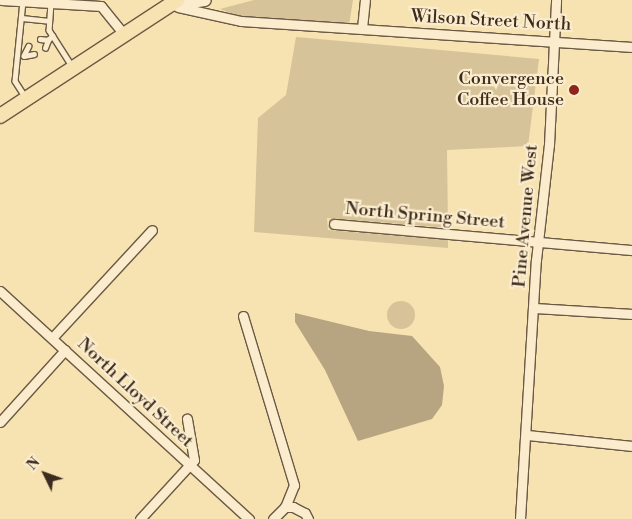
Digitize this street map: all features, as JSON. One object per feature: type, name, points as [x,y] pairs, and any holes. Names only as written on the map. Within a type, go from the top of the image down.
[{"type":"main road","points":[[0,116],[125,36],[173,2]]},
{"type":"street","points":[[0,0],[101,6],[125,36]]},
{"type":"street","points":[[173,2],[205,0]]},
{"type":"street","points":[[362,28],[365,0]]},
{"type":"street","name":"Pine Avenue West","points":[[520,519],[527,435],[538,242],[549,145],[556,0]]},
{"type":"street","name":"Wilson Street North","points":[[173,2],[241,21],[632,46]]},
{"type":"street","name":"North Spring Street","points":[[334,224],[632,250]]},
{"type":"street","points":[[52,338],[152,230]]},
{"type":"street","name":"North Lloyd Street","points":[[0,291],[52,338],[62,353],[249,519]]},
{"type":"street","points":[[535,308],[632,314]]},
{"type":"street","points":[[243,316],[294,485],[285,507],[273,519]]},
{"type":"street","points":[[0,422],[62,353]]},
{"type":"street","points":[[140,519],[190,465],[194,451],[187,419]]},
{"type":"street","points":[[527,435],[632,446]]},
{"type":"street","points":[[285,507],[301,509],[308,519]]},
{"type":"lane","points":[[23,2],[15,81],[26,99]]},
{"type":"lane","points":[[51,3],[49,21],[52,36],[74,69]]},
{"type":"lane","points":[[22,18],[49,21]]},
{"type":"lane","points":[[45,48],[52,36]]},
{"type":"lane","points":[[40,39],[48,40]]},
{"type":"lane","points":[[17,62],[24,56],[29,46]]},
{"type":"lane","points":[[24,56],[34,54]]},
{"type":"shaded area","points":[[254,0],[353,0],[349,25],[243,18],[220,9]]},
{"type":"shaded area","points":[[296,37],[539,59],[528,146],[447,150],[448,228],[327,218],[328,230],[448,240],[448,248],[254,232],[258,118],[286,95]]},
{"type":"shaded area","points":[[401,301],[411,305],[415,315],[411,325],[401,329],[391,325],[387,315],[391,305]]},
{"type":"shaded area","points":[[295,313],[369,331],[412,336],[440,367],[444,386],[442,405],[432,419],[358,441],[325,370],[295,322]]},
{"type":"place","name":"Convergence Coffee House","points":[[574,90]]}]
